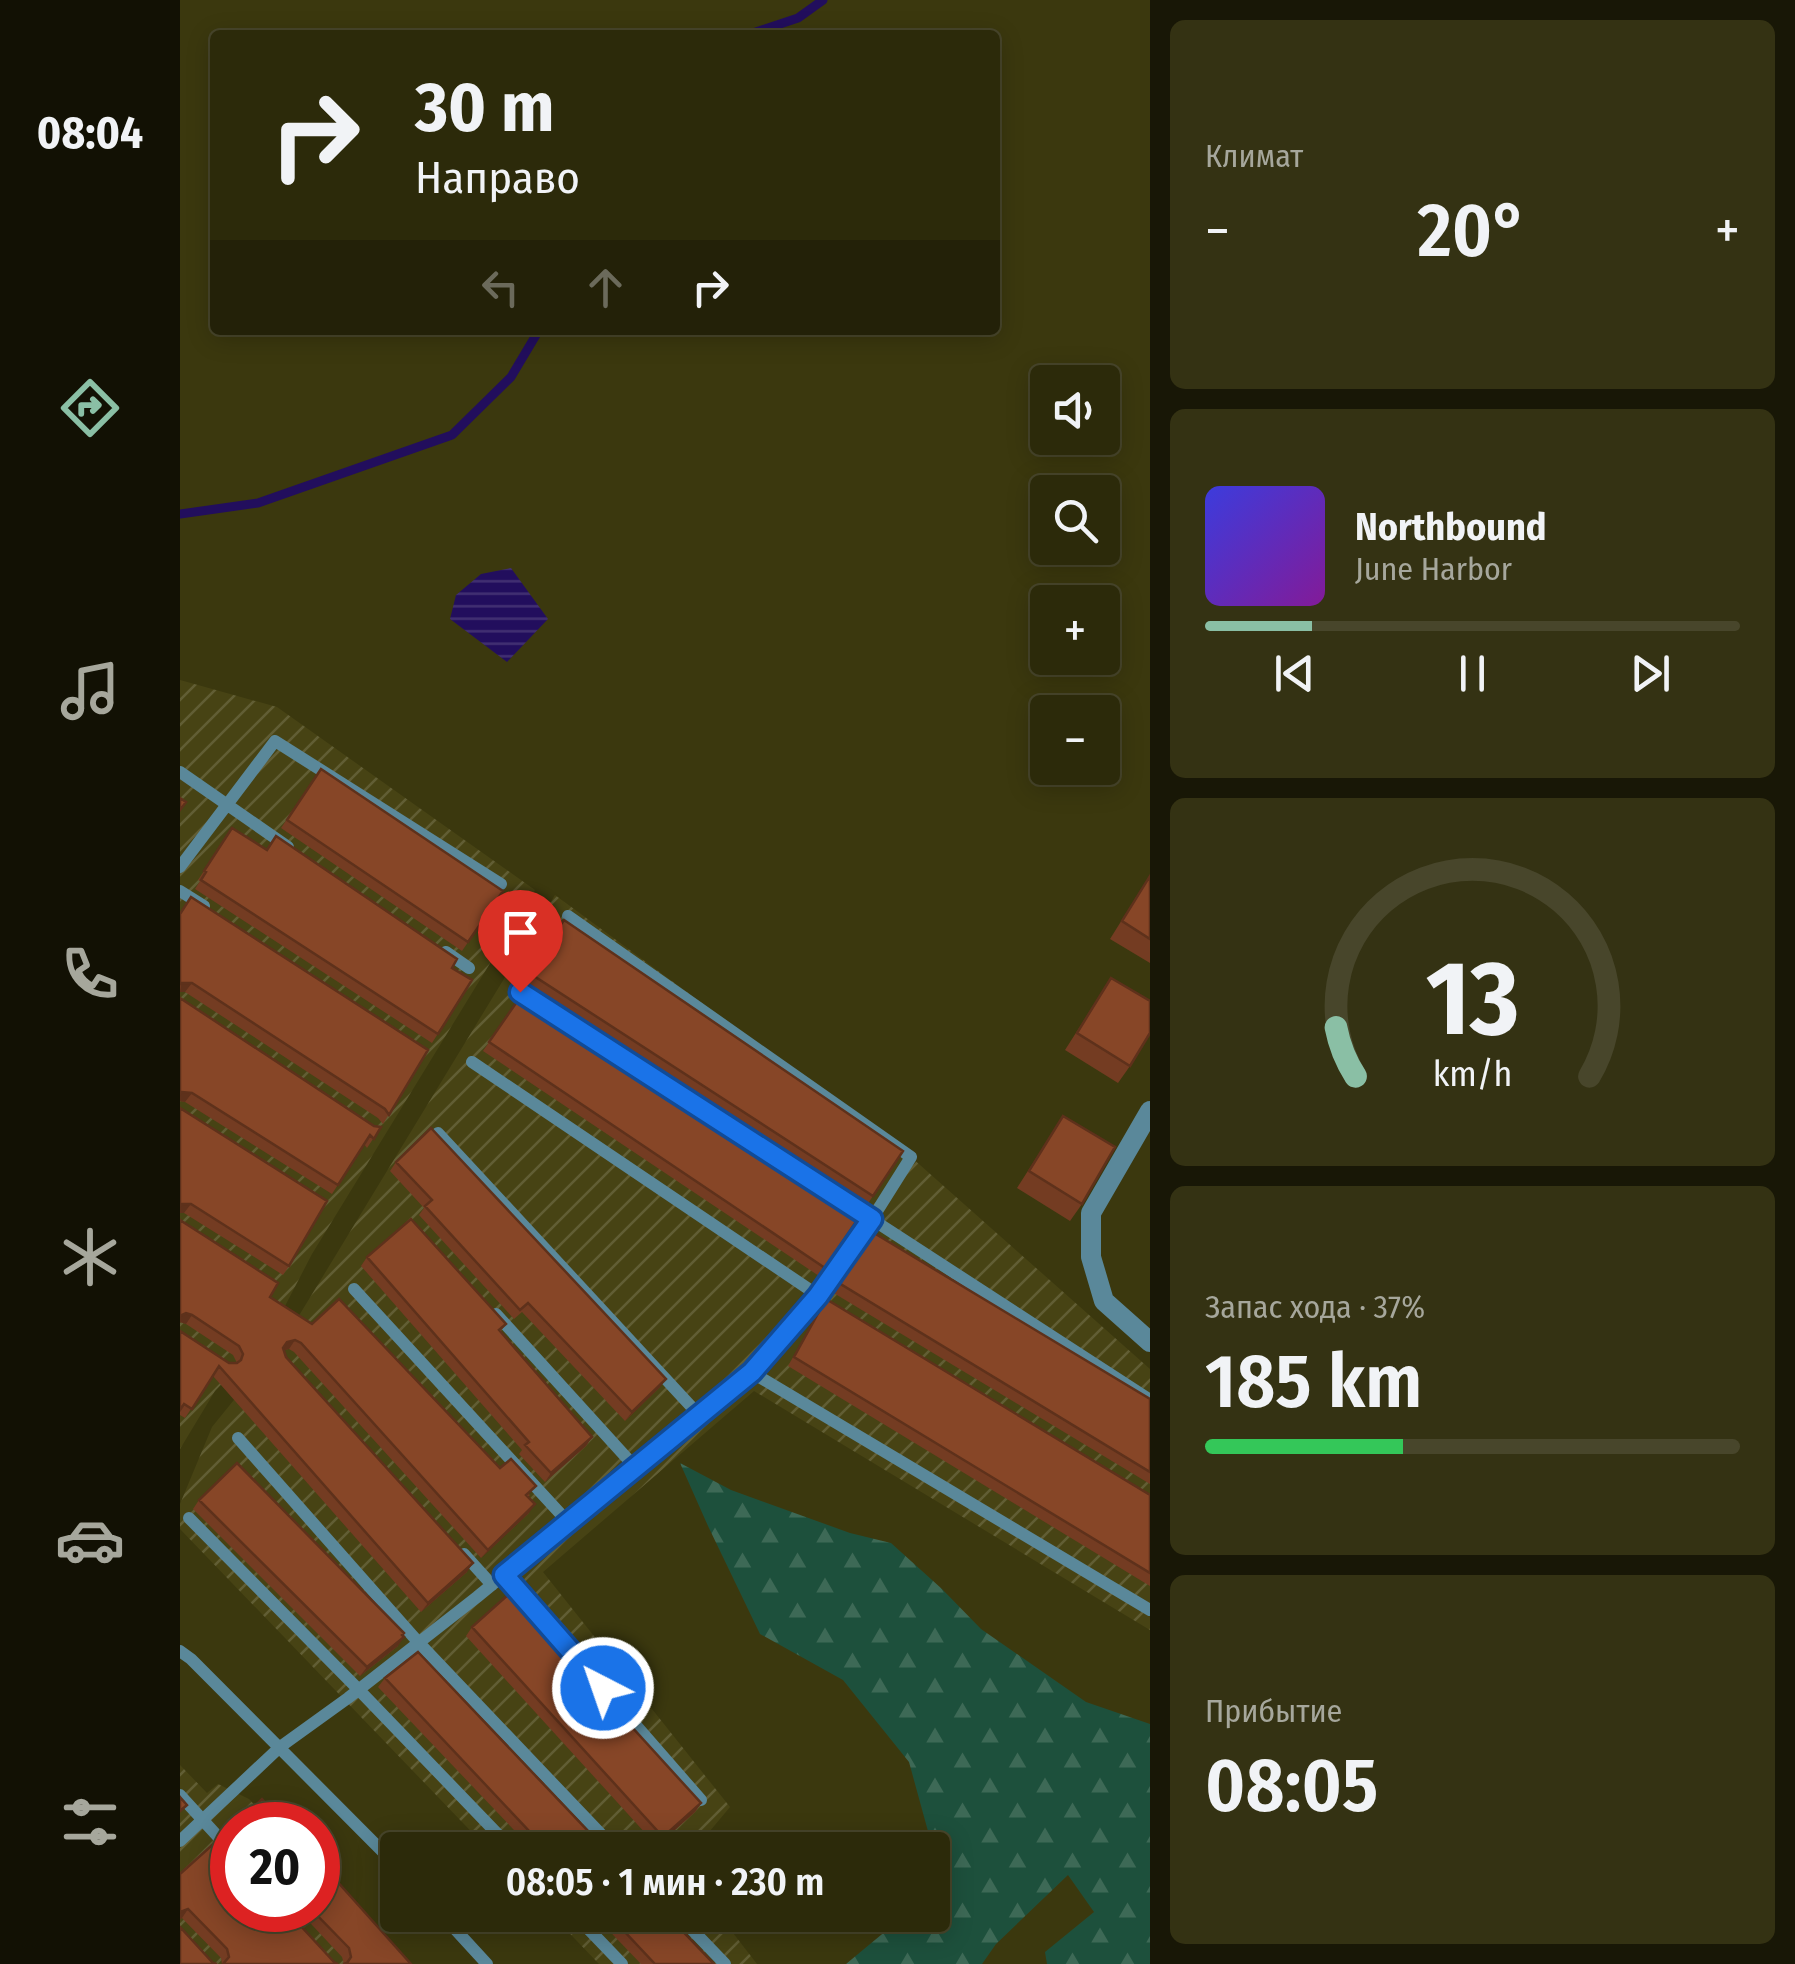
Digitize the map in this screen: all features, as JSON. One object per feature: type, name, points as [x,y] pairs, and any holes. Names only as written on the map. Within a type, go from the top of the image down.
[{"type":"street","points":[[1150,1111],[1090,1213],[1091,1257],[1104,1302],[1150,1342]]},
{"type":"lane","points":[[180,867],[274,741],[501,884]]},
{"type":"lane","points":[[180,772],[307,859]]},
{"type":"lane","points":[[180,891],[212,912]]},
{"type":"lane","points":[[180,1841],[280,1747],[419,1643],[752,1372],[818,1296],[911,1156],[568,916]]},
{"type":"lane","points":[[437,946],[469,968]]},
{"type":"lane","points":[[472,1062],[834,1306]]},
{"type":"lane","points":[[438,1133],[700,1415]]},
{"type":"lane","points":[[855,1208],[1150,1400]]},
{"type":"lane","points":[[354,1290],[568,1522]]},
{"type":"lane","points":[[492,1309],[636,1468]]},
{"type":"lane","points":[[752,1372],[1150,1610]]},
{"type":"lane","points":[[238,1438],[419,1643],[599,1832]]},
{"type":"lane","points":[[189,1518],[496,1832]]},
{"type":"lane","points":[[454,1543],[492,1585]]},
{"type":"lane","points":[[504,1575],[701,1800]]},
{"type":"lane","points":[[180,1650],[380,1849]]},
{"type":"lane","points":[[180,1795],[210,1828]]},
{"type":"lane","points":[[458,1932],[487,1964]]},
{"type":"lane","points":[[591,1932],[622,1964]]},
{"type":"lane","points":[[694,1932],[725,1964]]},
{"type":"shaded area","points":[[511,568],[548,619],[507,662],[450,619],[456,595],[481,574]]},
{"type":"shaded area","points":[[180,680],[277,707],[535,890],[312,1254],[272,1331],[215,1391],[180,1449]]},
{"type":"shaded area","points":[[555,895],[911,1157],[1150,1369],[1150,1630],[754,1391],[543,1572],[730,1807],[709,1832],[472,1832],[180,1529],[180,1504],[212,1427],[289,1332]]},
{"type":"shaded area","points":[[180,1765],[207,1793],[218,1784],[252,1802],[210,1802],[210,1932],[340,1932],[340,1924],[400,1964],[180,1964]]},
{"type":"shaded area","points":[[568,1932],[732,1932],[757,1964],[599,1964]]},
{"type":"green space","points":[[680,1463],[731,1490],[850,1533],[891,1543],[981,1629],[1086,1702],[1150,1724],[1150,1964],[1047,1964],[1045,1952],[1094,1912],[1068,1875],[996,1944],[982,1964],[846,1964],[885,1932],[950,1932],[950,1832],[928,1832],[909,1762],[843,1680],[760,1634]]},
{"type":"building","points":[[321,769],[503,891],[468,942],[287,820]]},
{"type":"building","points":[[232,828],[267,850],[276,836],[457,959],[452,968],[472,980],[438,1034],[201,880]]},
{"type":"building","points":[[1150,876],[1150,939],[1122,921]]},
{"type":"building","points":[[191,897],[428,1050],[389,1115],[192,983],[180,984],[180,914]]},
{"type":"building","points":[[564,920],[903,1151],[873,1196],[534,976],[537,971],[532,967]]},
{"type":"building","points":[[1111,978],[1150,1001],[1150,1033],[1130,1066],[1077,1033]]},
{"type":"building","points":[[523,993],[862,1213],[825,1268],[489,1042]]},
{"type":"building","points":[[180,998],[381,1127],[374,1139],[370,1135],[338,1185],[192,1093],[180,1095]]},
{"type":"building","points":[[180,1108],[327,1201],[289,1266],[191,1204],[180,1206]]},
{"type":"building","points":[[1063,1116],[1115,1147],[1082,1204],[1029,1171]]},
{"type":"building","points":[[431,1128],[666,1379],[632,1412],[528,1303],[520,1310],[425,1206],[432,1200],[396,1162]]},
{"type":"building","points":[[411,1219],[506,1324],[499,1330],[592,1437],[551,1473],[525,1445],[529,1442],[367,1257]]},
{"type":"building","points":[[180,1220],[278,1283],[270,1297],[312,1324],[339,1299],[500,1468],[511,1459],[536,1486],[526,1495],[535,1504],[488,1550],[301,1343],[287,1342],[283,1348],[286,1357],[473,1563],[428,1603],[219,1366],[192,1409],[184,1404],[180,1410],[180,1331],[229,1363],[237,1363],[243,1354],[239,1346],[192,1315],[180,1316]]},
{"type":"building","points":[[874,1233],[1150,1399],[1150,1472],[839,1283]]},
{"type":"building","points":[[826,1299],[1150,1495],[1150,1573],[794,1357]]},
{"type":"building","points":[[237,1463],[404,1633],[367,1667],[199,1500]]},
{"type":"building","points":[[510,1593],[701,1803],[669,1832],[658,1832],[472,1627]]},
{"type":"building","points":[[418,1652],[589,1832],[530,1832],[385,1678]]},
{"type":"building","points":[[210,1847],[210,1932],[188,1909],[180,1912],[180,1874]]},
{"type":"building","points":[[340,1885],[411,1964],[343,1964],[351,1957],[349,1948],[333,1932],[340,1932]]},
{"type":"building","points":[[180,1927],[213,1963],[217,1964],[180,1964]]},
{"type":"building","points":[[210,1932],[306,1932],[338,1964],[223,1964],[229,1957],[227,1949]]},
{"type":"building","points":[[625,1932],[683,1932],[714,1964],[655,1964]]},
{"type":"waterway","points":[[762,30],[798,18],[823,0]]},
{"type":"waterway","points":[[180,514],[258,503],[452,435],[511,377],[536,335]]},
{"type":"route","points":[[520,992],[872,1219],[818,1296],[752,1372],[504,1575],[603,1688]]}]
